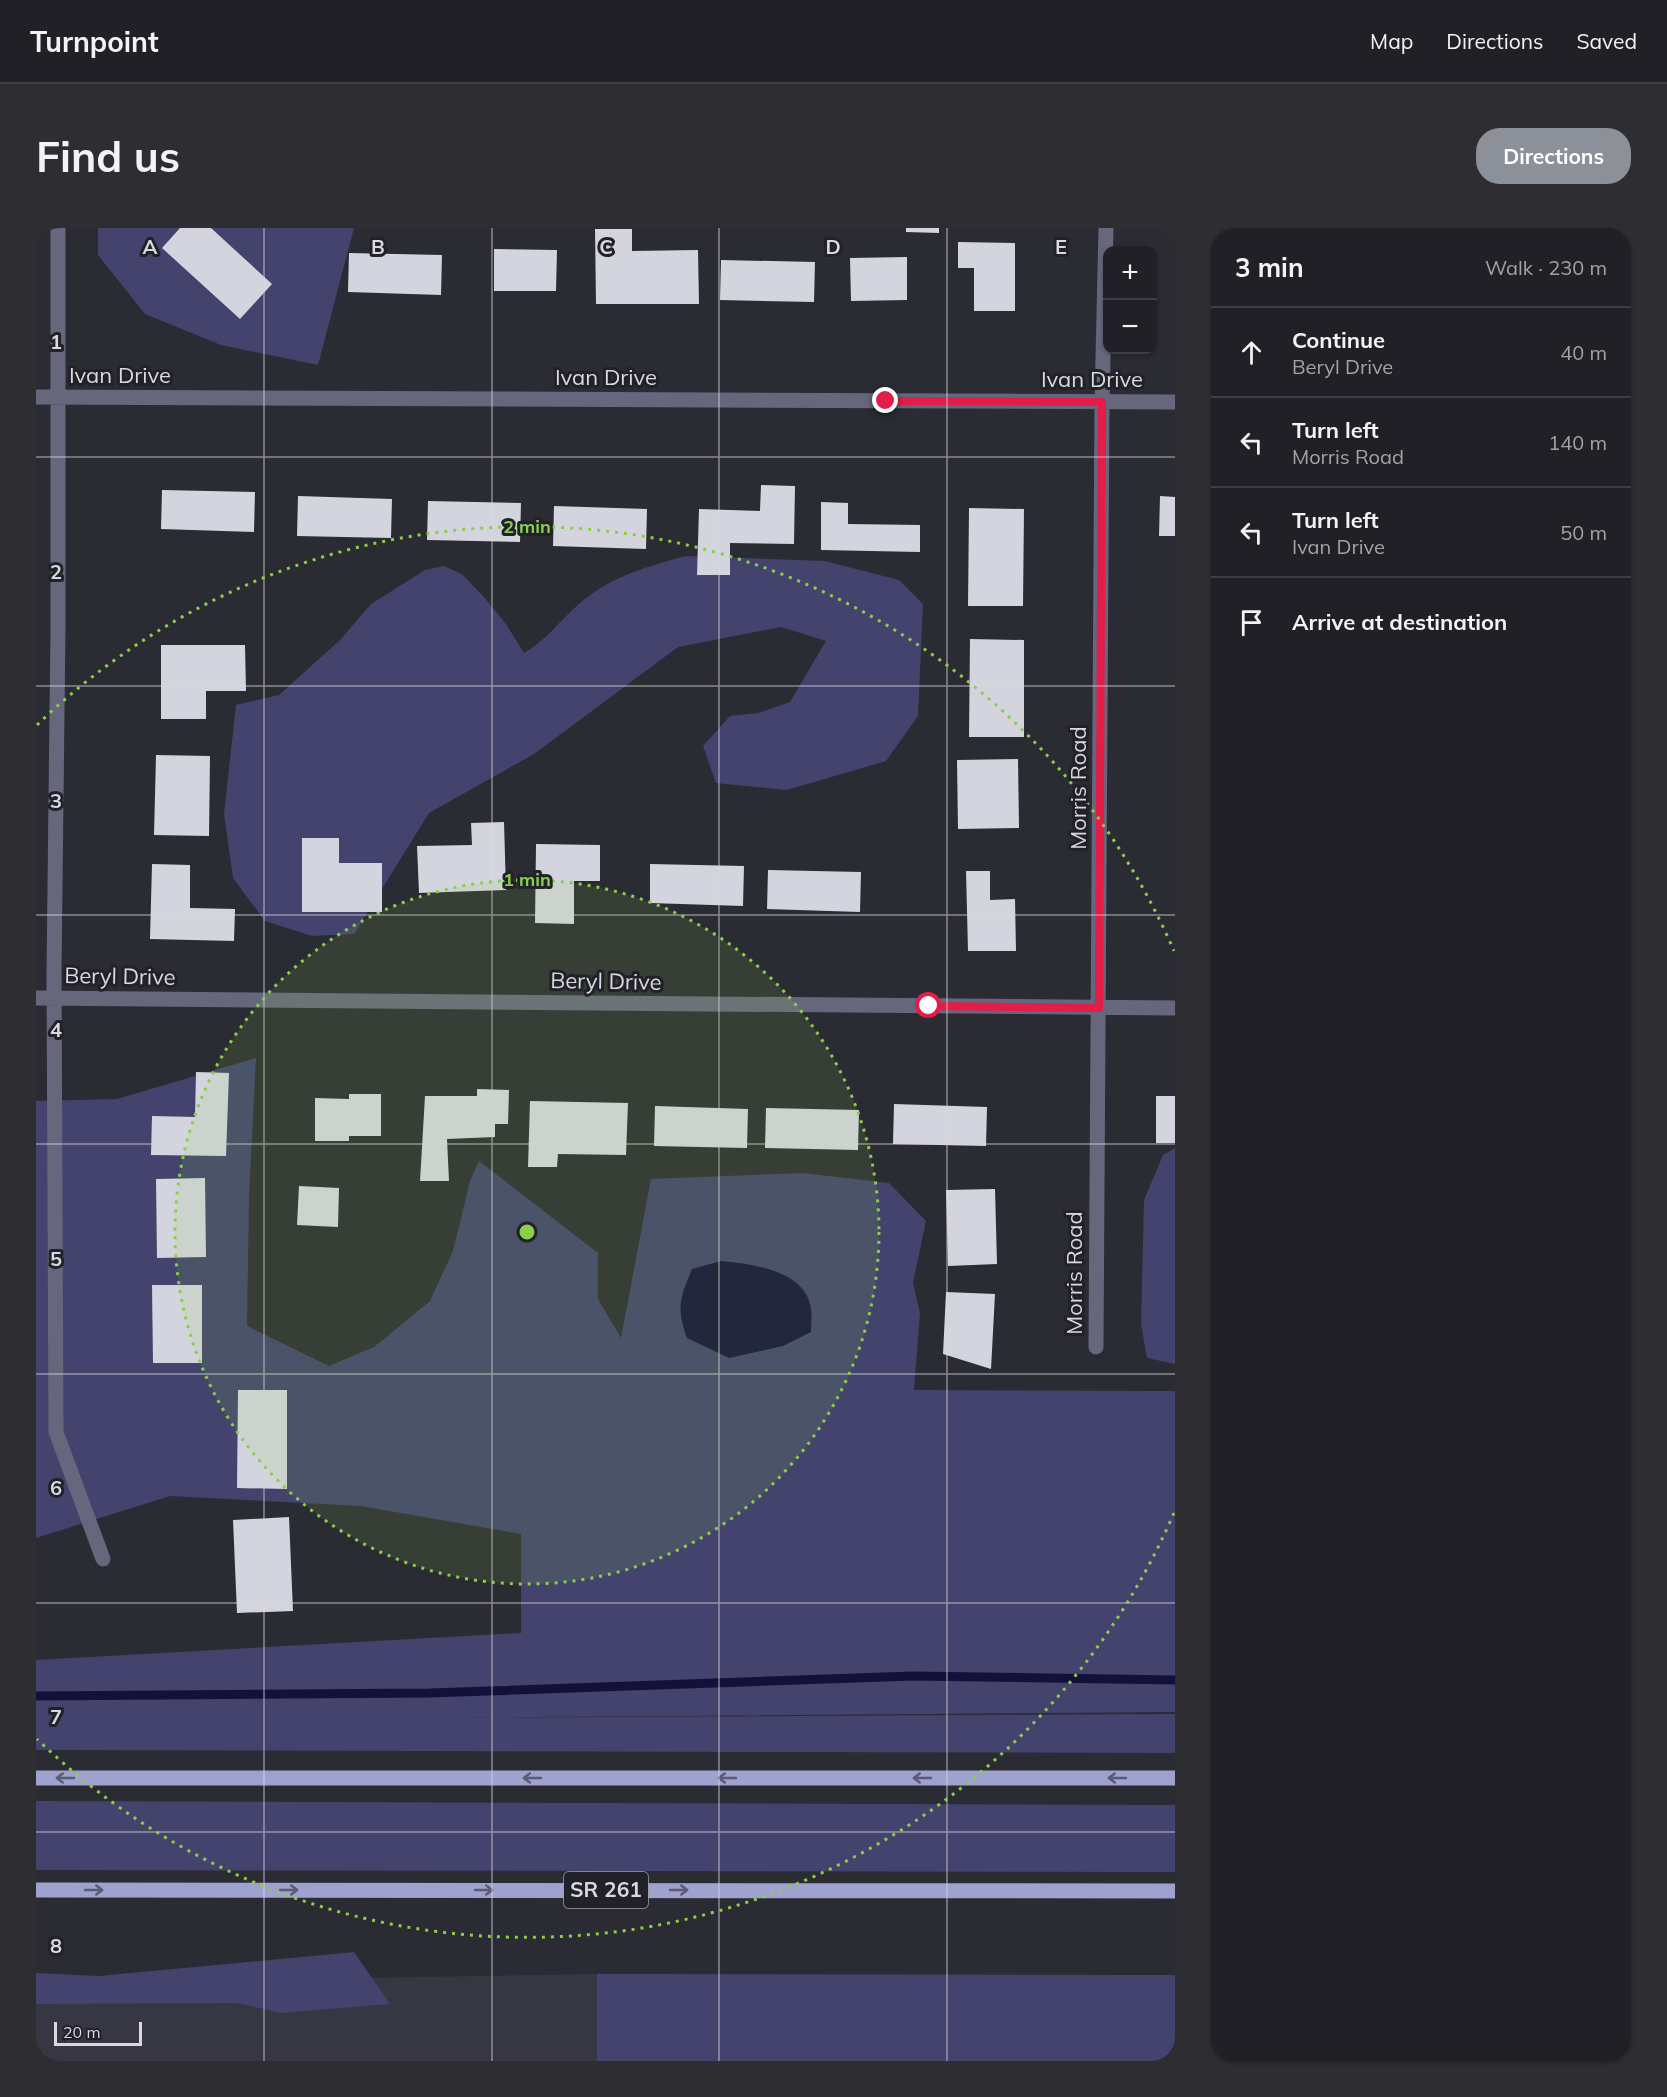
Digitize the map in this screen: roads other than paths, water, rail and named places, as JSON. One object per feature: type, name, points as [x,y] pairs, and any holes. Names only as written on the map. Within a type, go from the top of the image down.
[{"type":"main road","points":[[36,1778],[1175,1778]]},
{"type":"main road","name":"SR 261","points":[[36,1890],[1175,1891]]},
{"type":"street","points":[[58,228],[58,627],[54,998],[56,1432],[103,1559]]},
{"type":"street","name":"Morris Road","points":[[1096,1347],[1102,402],[1106,228]]},
{"type":"street","name":"Ivan Drive","points":[[36,397],[1175,402]]},
{"type":"street","name":"Beryl Drive","points":[[36,998],[1175,1008]]},
{"type":"waterway","points":[[36,1696],[430,1693],[913,1676],[1175,1680]]}]
